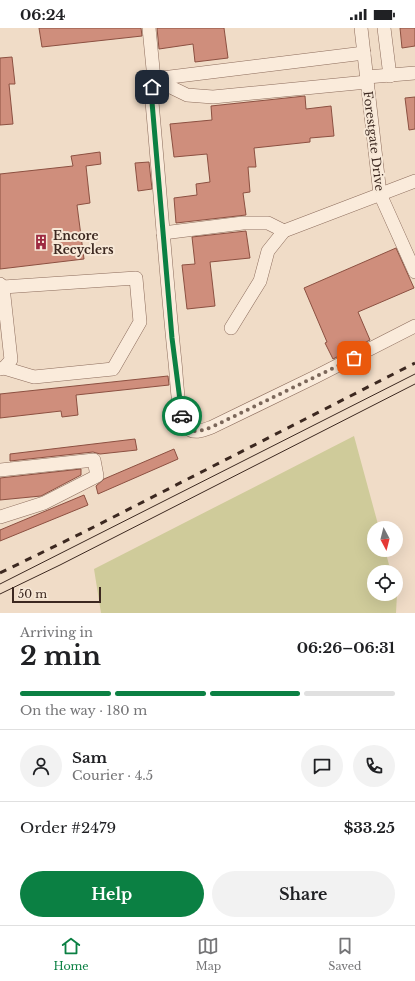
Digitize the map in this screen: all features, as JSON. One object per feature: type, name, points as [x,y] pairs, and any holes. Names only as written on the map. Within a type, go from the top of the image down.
[{"type":"street","points":[[149,28],[154,79],[152,87],[152,102],[172,338],[182,421],[188,429],[197,432],[212,427],[415,326]]},
{"type":"street","name":"Forestgate Drive","points":[[361,28],[380,194],[415,272]]},
{"type":"street","points":[[384,28],[390,76]]},
{"type":"street","points":[[154,79],[364,53]]},
{"type":"street","points":[[154,79],[187,95],[213,97],[415,73]]},
{"type":"street","points":[[231,328],[260,281],[268,251],[284,231],[415,181]]},
{"type":"street","points":[[163,233],[243,223],[268,223],[284,231]]},
{"type":"street","points":[[136,278],[140,322],[113,369],[34,377],[2,368],[11,360],[1,286],[136,278]]},
{"type":"street","points":[[0,470],[94,460],[97,476],[44,503],[0,517]]},
{"type":"shaded area","points":[[354,436],[377,521],[367,521],[367,557],[387,557],[389,565],[367,565],[367,601],[397,601],[396,613],[101,613],[94,569]]},
{"type":"building","points":[[39,28],[141,28],[142,36],[42,47]]},
{"type":"building","points":[[157,28],[224,28],[228,58],[195,62],[193,44],[159,49]]},
{"type":"building","points":[[400,28],[415,28],[415,46],[402,48]]},
{"type":"building","points":[[12,57],[15,84],[9,84],[13,124],[0,125],[0,58]]},
{"type":"building","points":[[305,96],[306,109],[331,106],[334,136],[310,138],[310,142],[254,148],[256,167],[248,167],[250,192],[243,193],[246,215],[176,223],[174,198],[197,195],[196,184],[210,182],[207,154],[174,157],[170,124],[212,120],[211,106]]},
{"type":"building","points":[[415,97],[415,129],[409,130],[405,98]]},
{"type":"building","points":[[100,152],[101,164],[86,166],[90,203],[77,205],[84,259],[0,269],[0,174],[73,166],[71,156]]},
{"type":"building","points":[[149,162],[152,189],[138,191],[135,163]]},
{"type":"building","points":[[246,231],[250,258],[210,262],[215,306],[187,309],[182,265],[195,264],[192,237]]},
{"type":"building","points":[[396,248],[414,288],[358,312],[370,340],[333,359],[325,343],[327,342],[304,288]]},
{"type":"building","points":[[168,376],[169,385],[76,395],[78,415],[62,417],[61,411],[0,418],[0,394]]},
{"type":"building","points":[[135,439],[137,450],[100,454],[93,452],[10,461],[10,454]]},
{"type":"building","points":[[174,449],[178,459],[98,494],[96,486],[104,479]]},
{"type":"building","points":[[81,469],[81,475],[41,496],[0,500],[0,478]]},
{"type":"building","points":[[84,495],[88,505],[0,541],[0,530]]},
{"type":"tram line","points":[[0,584],[415,374]]},
{"type":"tram line","points":[[0,594],[60,565],[415,384]]},
{"type":"railway","points":[[0,573],[86,531],[415,363]]},
{"type":"way so far","points":[[182,416],[182,421],[188,429],[197,432],[212,427],[354,358]]},
{"type":"place","name":"Encore Recyclers","points":[[41,242]]},
{"type":"route","points":[[152,87],[172,338],[182,416]]}]
